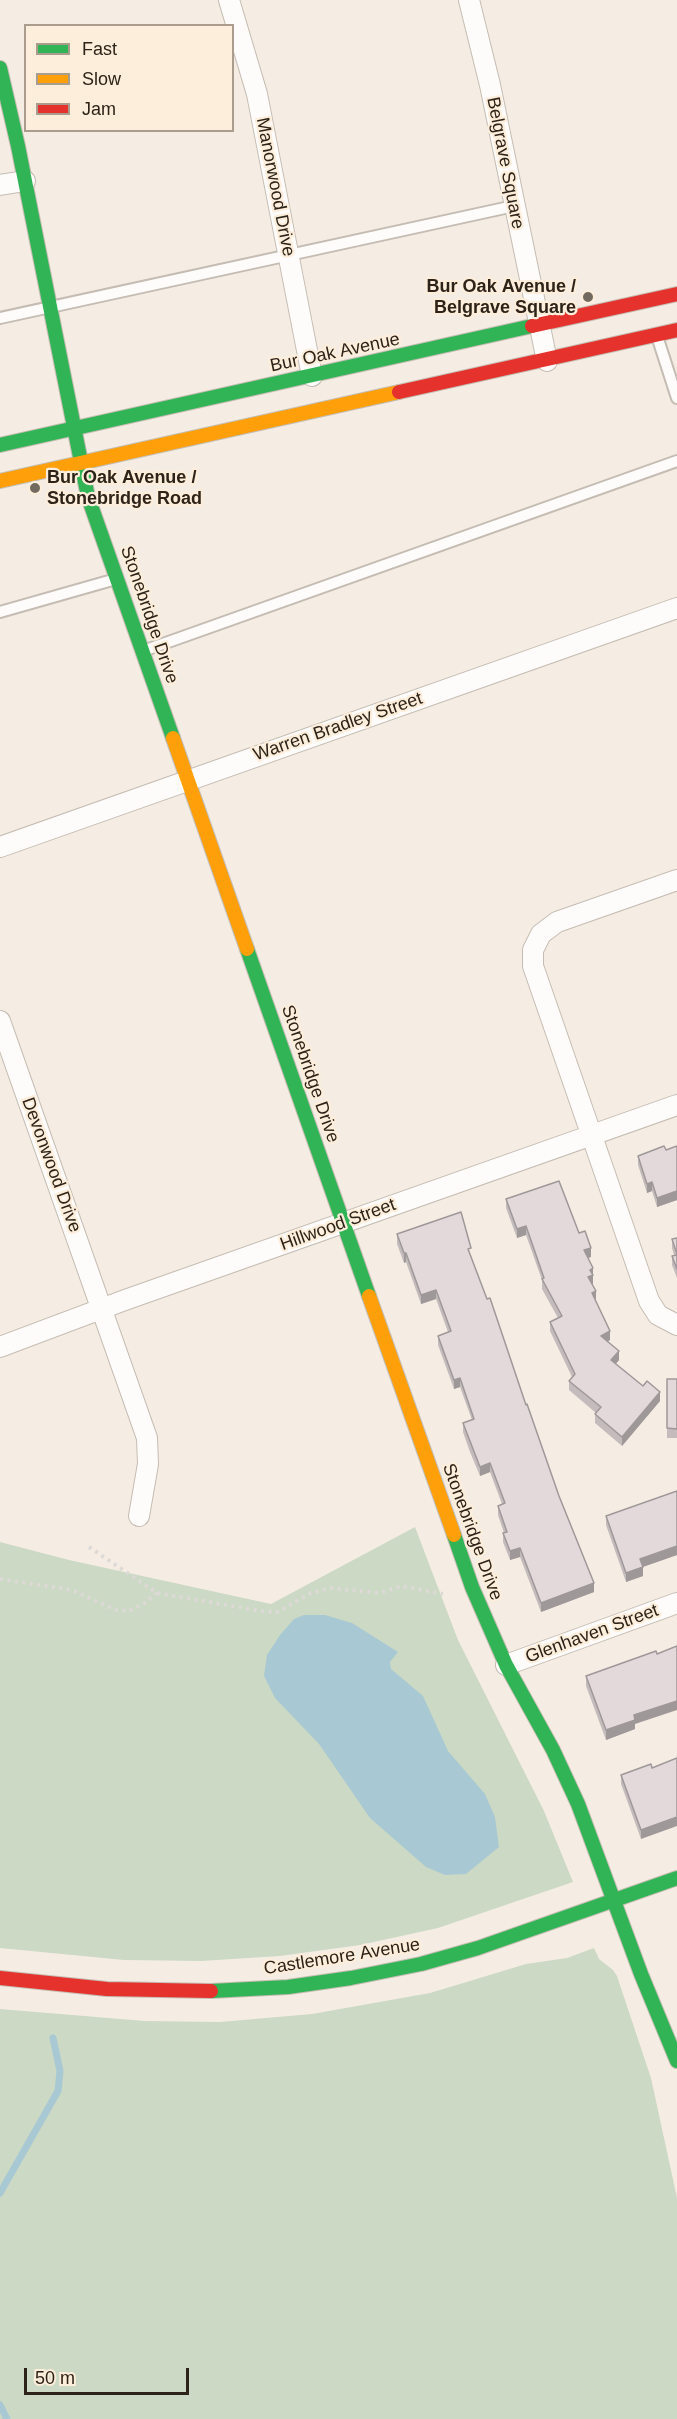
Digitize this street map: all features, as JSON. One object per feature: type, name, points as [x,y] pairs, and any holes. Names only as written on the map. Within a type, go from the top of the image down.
[{"type":"street","name":"Manorwood Drive","points":[[229,0],[257,94],[312,376]]},
{"type":"street","name":"Belgrave Square","points":[[469,0],[490,85],[546,361]]},
{"type":"street","name":"Stonebridge Drive","points":[[0,68],[88,497],[471,1587],[506,1665],[553,1750],[578,1804],[640,1974],[677,2061]]},
{"type":"street","points":[[0,185],[25,181]]},
{"type":"street","name":"Bur Oak Avenue","points":[[0,446],[539,327],[677,294]]},
{"type":"street","points":[[0,481],[677,330]]},
{"type":"street","name":"Warren Bradley Street","points":[[0,847],[677,608]]},
{"type":"street","points":[[677,880],[557,922],[541,934],[533,950],[536,979],[650,1301],[658,1315],[671,1324],[677,1325]]},
{"type":"street","name":"Devonwood Drive","points":[[0,1021],[147,1438],[148,1464],[139,1516]]},
{"type":"street","name":"Hillwood Street","points":[[0,1347],[677,1105]]},
{"type":"street","name":"Glenhaven Street","points":[[506,1665],[677,1604]]},
{"type":"street","name":"Castlemore Avenue","points":[[0,1978],[157,1991],[218,1991],[288,1987],[389,1971],[450,1956],[677,1878]]},
{"type":"lane","points":[[0,318],[513,206]]},
{"type":"lane","points":[[657,336],[677,398]]},
{"type":"lane","points":[[142,651],[677,461]]},
{"type":"lane","points":[[0,612],[117,579]]},
{"type":"path","points":[[89,1547],[157,1593],[261,1611],[278,1611],[311,1593],[330,1588],[379,1593],[402,1586],[442,1594]]},
{"type":"path","points":[[0,1579],[72,1590],[116,1610],[128,1611],[142,1605],[157,1593]]},
{"type":"green space","points":[[415,1527],[458,1640],[544,1811],[573,1882],[438,1928],[360,1945],[280,1956],[201,1961],[124,1960],[0,1948],[0,1542],[69,1560],[271,1604]]},
{"type":"green space","points":[[594,1948],[599,1959],[617,1976],[651,2078],[677,2198],[677,2419],[0,2419],[0,2009],[145,2021],[220,2022],[312,2014],[430,1993],[526,1964],[567,1958]]},
{"type":"water","points":[[304,1615],[325,1615],[352,1623],[398,1652],[390,1662],[391,1669],[423,1696],[448,1751],[485,1794],[495,1817],[499,1847],[466,1874],[445,1875],[426,1867],[370,1818],[319,1744],[275,1698],[264,1676],[267,1655],[294,1619]]},
{"type":"building","points":[[664,1146],[666,1150],[677,1146],[677,1191],[657,1198],[652,1182],[647,1184],[638,1156]]},
{"type":"building","points":[[559,1181],[579,1233],[585,1231],[591,1248],[584,1250],[593,1268],[590,1270],[593,1275],[588,1277],[596,1291],[592,1293],[610,1331],[601,1336],[619,1351],[611,1360],[643,1386],[647,1381],[660,1392],[622,1437],[595,1414],[601,1407],[569,1381],[575,1374],[550,1322],[562,1316],[542,1279],[544,1278],[526,1226],[517,1229],[506,1199]]},
{"type":"building","points":[[461,1212],[471,1248],[468,1249],[487,1299],[490,1298],[559,1496],[594,1583],[541,1603],[520,1548],[510,1551],[503,1533],[507,1532],[498,1506],[505,1503],[490,1463],[480,1467],[463,1423],[474,1419],[460,1378],[454,1380],[438,1336],[451,1331],[436,1290],[421,1295],[397,1234]]},
{"type":"building","points":[[677,1238],[677,1254],[672,1239]]},
{"type":"building","points":[[677,1255],[677,1269],[672,1256]]},
{"type":"building","points":[[667,1379],[677,1379],[677,1429],[667,1428]]},
{"type":"building","points":[[677,1491],[677,1546],[640,1559],[643,1567],[626,1573],[606,1516]]},
{"type":"building","points":[[677,1646],[677,1701],[634,1715],[635,1720],[606,1730],[586,1676],[656,1651],[657,1654]]},
{"type":"building","points":[[677,1758],[677,1817],[641,1830],[621,1775],[651,1764],[652,1768]]},
{"type":"waterway","points":[[0,2193],[58,2091],[60,2071],[53,2038]]},
{"type":"waterway","points":[[0,2405],[7,2419]]},
{"type":"traffic: fast","points":[[0,68],[18,146],[88,497],[173,738]]},
{"type":"traffic: fast","points":[[0,445],[532,326]]},
{"type":"traffic: fast","points":[[247,949],[369,1296]]},
{"type":"traffic: fast","points":[[454,1535],[472,1587],[506,1665],[553,1750],[578,1804],[641,1974],[677,2061]]},
{"type":"traffic: fast","points":[[211,1991],[288,1987],[351,1978],[421,1964],[478,1948],[677,1878]]},
{"type":"traffic: slow","points":[[0,481],[399,392]]},
{"type":"traffic: slow","points":[[173,738],[247,949]]},
{"type":"traffic: slow","points":[[369,1296],[454,1535]]},
{"type":"traffic: jam","points":[[532,326],[677,294]]},
{"type":"traffic: jam","points":[[399,392],[677,330]]},
{"type":"traffic: jam","points":[[0,1978],[107,1989],[211,1991]]},
{"type":"place","name":"Bur Oak Avenue / Belgrave Square","points":[[588,297]]},
{"type":"place","name":"Bur Oak Avenue / Stonebridge Road","points":[[35,488]]}]
